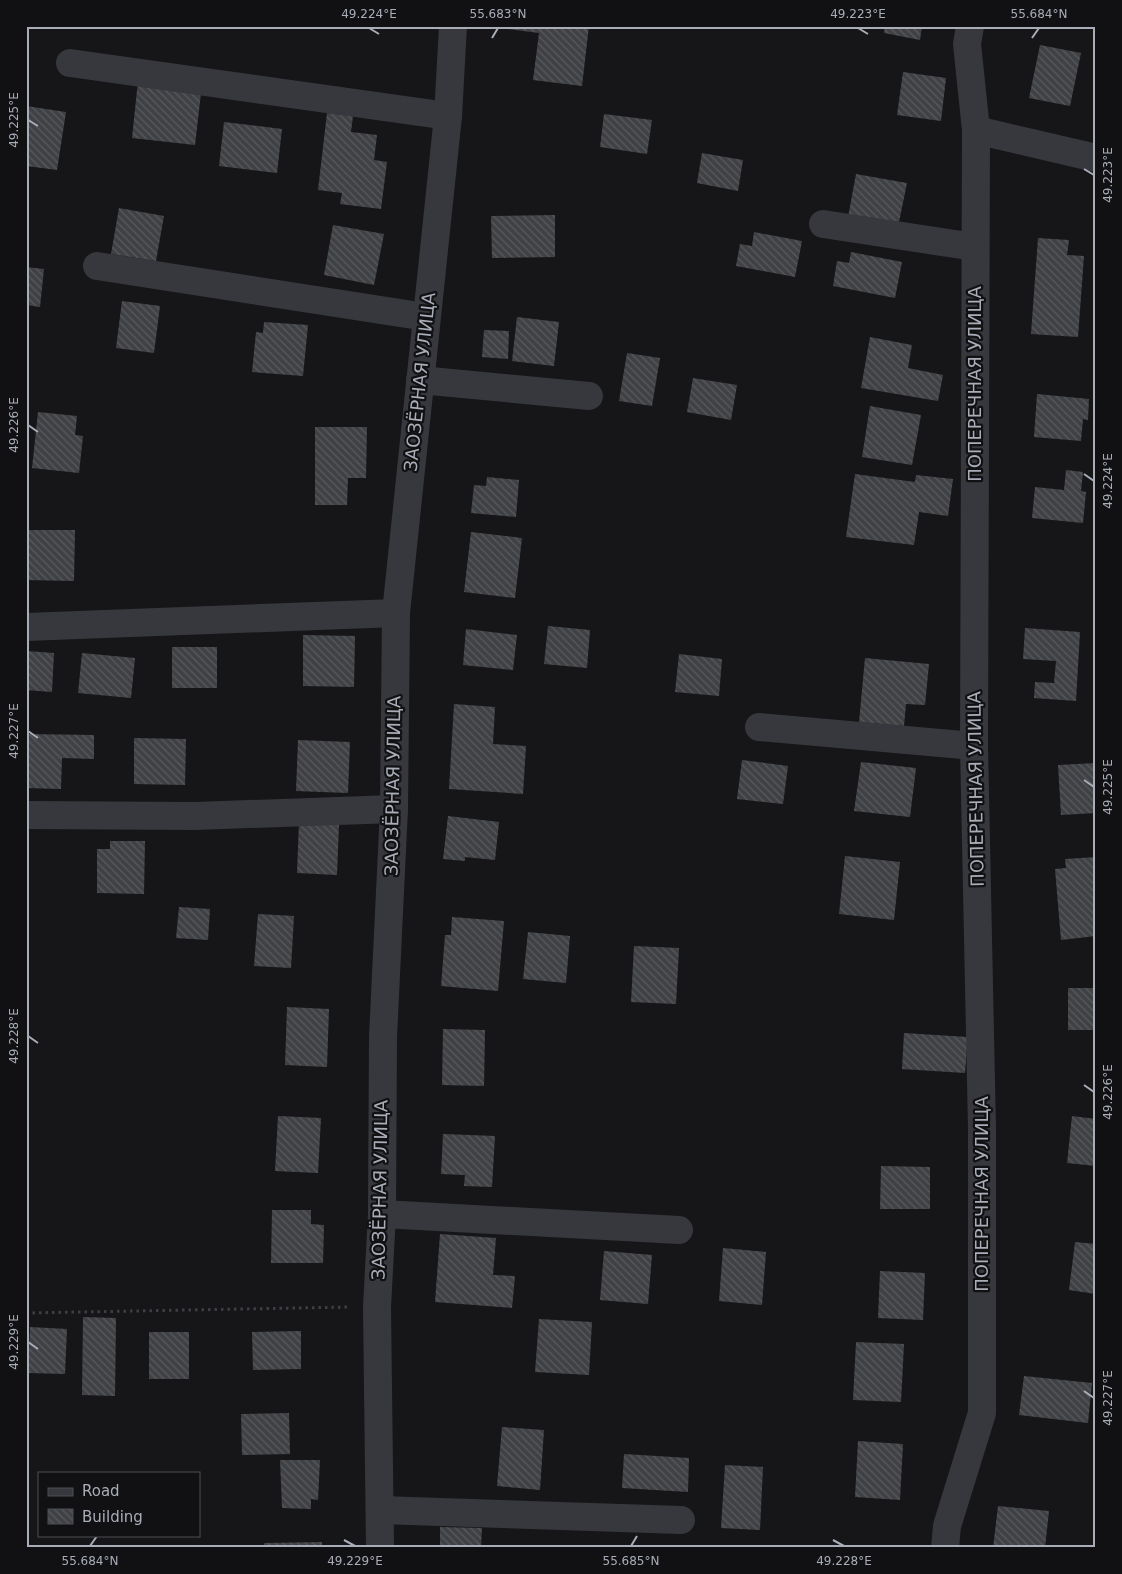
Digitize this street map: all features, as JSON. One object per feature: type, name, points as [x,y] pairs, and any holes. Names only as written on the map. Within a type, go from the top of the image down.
[{"type":"street","name":"ЗАОЗЁРНАЯ УЛИЦА","points":[[380,1548],[377,1307],[382,1214],[383,1036],[394,809],[396,613],[448,116],[453,26]]},
{"type":"street","name":"ПОПЕРЕЧНАЯ УЛИЦА","points":[[945,1548],[947,1526],[982,1413],[982,1129],[974,746],[976,130],[967,44],[970,26]]},
{"type":"street","points":[[70,63],[448,116]]},
{"type":"street","points":[[976,130],[1096,158]]},
{"type":"street","points":[[824,224],[975,247]]},
{"type":"street","points":[[97,266],[426,317]]},
{"type":"street","points":[[420,380],[589,396]]},
{"type":"street","points":[[26,627],[396,613]]},
{"type":"street","points":[[759,727],[974,746]]},
{"type":"street","points":[[26,816],[195,816],[394,809]]},
{"type":"street","points":[[382,1214],[679,1230]]},
{"type":"street","points":[[380,1510],[681,1520]]},
{"type":"path","points":[[26,1313],[377,1307]]},
{"type":"building","points":[[500,26],[589,26],[582,86],[533,80],[539,33],[500,28]]},
{"type":"building","points":[[885,26],[922,26],[920,40],[884,33]]},
{"type":"building","points":[[1040,45],[1081,53],[1070,106],[1029,98]]},
{"type":"building","points":[[903,72],[946,78],[941,121],[897,115]]},
{"type":"building","points":[[138,81],[201,93],[195,145],[132,138]]},
{"type":"building","points":[[26,106],[66,112],[57,170],[26,166]]},
{"type":"building","points":[[327,113],[353,116],[351,132],[377,135],[374,160],[387,162],[381,209],[340,204],[342,193],[318,190]]},
{"type":"building","points":[[604,114],[652,120],[647,154],[600,147]]},
{"type":"building","points":[[224,122],[282,129],[277,173],[219,166]]},
{"type":"building","points":[[702,153],[743,160],[738,191],[697,183]]},
{"type":"building","points":[[856,174],[907,183],[898,227],[848,217]]},
{"type":"building","points":[[119,208],[164,216],[156,261],[111,254]]},
{"type":"building","points":[[555,215],[555,257],[492,258],[491,216]]},
{"type":"building","points":[[333,225],[384,234],[374,285],[324,275]]},
{"type":"building","points":[[754,232],[802,241],[795,277],[736,266],[740,244],[752,246]]},
{"type":"building","points":[[1038,238],[1069,240],[1067,255],[1084,256],[1078,337],[1031,334]]},
{"type":"building","points":[[851,252],[902,262],[895,298],[833,286],[837,261],[849,263]]},
{"type":"building","points":[[26,267],[44,269],[40,307],[26,305]]},
{"type":"building","points":[[122,301],[160,306],[154,353],[116,348]]},
{"type":"building","points":[[517,317],[559,322],[554,366],[512,361]]},
{"type":"building","points":[[264,322],[308,325],[303,376],[252,372],[256,332],[263,333]]},
{"type":"building","points":[[484,330],[509,331],[508,359],[482,357]]},
{"type":"building","points":[[870,337],[912,345],[908,368],[943,375],[938,401],[861,388]]},
{"type":"building","points":[[627,353],[660,358],[652,406],[619,401]]},
{"type":"building","points":[[693,378],[737,385],[731,420],[687,412]]},
{"type":"building","points":[[1037,394],[1089,399],[1088,420],[1083,419],[1081,441],[1034,437]]},
{"type":"building","points":[[870,406],[921,415],[912,465],[862,457]]},
{"type":"building","points":[[38,412],[77,416],[75,435],[83,436],[79,473],[32,468]]},
{"type":"building","points":[[315,427],[367,427],[366,478],[348,478],[347,505],[315,505]]},
{"type":"building","points":[[1066,470],[1083,472],[1081,491],[1086,492],[1083,523],[1032,518],[1035,487],[1064,490]]},
{"type":"building","points":[[855,474],[915,482],[916,475],[953,479],[948,516],[919,512],[914,545],[846,537]]},
{"type":"building","points":[[487,477],[519,480],[516,517],[471,513],[474,485],[486,486]]},
{"type":"building","points":[[26,530],[75,530],[74,581],[26,580]]},
{"type":"building","points":[[471,532],[522,538],[515,598],[464,592]]},
{"type":"building","points":[[548,626],[590,630],[587,668],[544,664]]},
{"type":"building","points":[[1025,628],[1080,632],[1076,701],[1034,698],[1035,682],[1054,683],[1056,661],[1023,659]]},
{"type":"building","points":[[466,629],[517,635],[513,670],[463,665]]},
{"type":"building","points":[[303,635],[355,636],[354,687],[303,686]]},
{"type":"building","points":[[172,647],[217,647],[217,688],[172,688]]},
{"type":"building","points":[[26,651],[54,653],[52,692],[26,690]]},
{"type":"building","points":[[82,653],[135,658],[131,698],[78,693]]},
{"type":"building","points":[[679,654],[722,659],[719,696],[675,692]]},
{"type":"building","points":[[865,658],[929,664],[925,705],[906,704],[904,726],[859,722]]},
{"type":"building","points":[[454,704],[495,707],[493,744],[526,746],[523,794],[449,789]]},
{"type":"building","points":[[26,734],[94,735],[94,759],[62,758],[61,789],[26,788]]},
{"type":"building","points":[[134,738],[186,739],[185,785],[134,784]]},
{"type":"building","points":[[298,740],[350,742],[348,793],[296,791]]},
{"type":"building","points":[[742,760],[788,766],[783,804],[737,799]]},
{"type":"building","points":[[861,762],[916,768],[910,817],[854,811]]},
{"type":"building","points":[[1096,763],[1096,813],[1061,815],[1058,765]]},
{"type":"building","points":[[448,816],[499,822],[495,860],[465,857],[465,861],[443,859]]},
{"type":"building","points":[[299,822],[339,824],[337,875],[297,873]]},
{"type":"building","points":[[110,841],[145,841],[144,894],[97,893],[97,849],[110,849]]},
{"type":"building","points":[[845,856],[900,862],[894,920],[839,914]]},
{"type":"building","points":[[1096,857],[1096,936],[1061,940],[1055,869],[1066,868],[1065,859]]},
{"type":"building","points":[[179,907],[210,909],[208,940],[176,938]]},
{"type":"building","points":[[258,914],[294,916],[291,968],[254,966]]},
{"type":"building","points":[[452,917],[504,921],[498,991],[441,986],[445,935],[451,935]]},
{"type":"building","points":[[528,932],[570,936],[566,983],[523,979]]},
{"type":"building","points":[[634,946],[679,948],[676,1004],[631,1002]]},
{"type":"building","points":[[1068,988],[1096,988],[1096,1030],[1068,1030]]},
{"type":"building","points":[[287,1007],[329,1009],[327,1067],[285,1065]]},
{"type":"building","points":[[443,1029],[485,1030],[484,1086],[442,1085]]},
{"type":"building","points":[[904,1033],[968,1037],[965,1073],[902,1069]]},
{"type":"building","points":[[278,1116],[321,1118],[318,1173],[275,1171]]},
{"type":"building","points":[[1072,1116],[1096,1119],[1096,1166],[1067,1163]]},
{"type":"building","points":[[443,1134],[495,1136],[492,1187],[464,1186],[465,1175],[441,1174]]},
{"type":"building","points":[[881,1166],[930,1167],[930,1209],[880,1209]]},
{"type":"building","points":[[272,1210],[311,1210],[311,1224],[324,1225],[323,1263],[271,1263]]},
{"type":"building","points":[[440,1234],[496,1238],[493,1275],[515,1276],[512,1308],[435,1302]]},
{"type":"building","points":[[1075,1242],[1096,1244],[1096,1294],[1069,1290]]},
{"type":"building","points":[[723,1248],[766,1252],[762,1305],[719,1301]]},
{"type":"building","points":[[604,1251],[652,1255],[648,1304],[600,1300]]},
{"type":"building","points":[[880,1271],[925,1273],[923,1320],[878,1318]]},
{"type":"building","points":[[83,1317],[116,1318],[115,1396],[82,1395]]},
{"type":"building","points":[[539,1319],[592,1322],[589,1375],[535,1372]]},
{"type":"building","points":[[30,1327],[67,1329],[65,1374],[28,1373]]},
{"type":"building","points":[[301,1331],[301,1369],[253,1370],[252,1332]]},
{"type":"building","points":[[149,1332],[189,1332],[189,1379],[149,1379]]},
{"type":"building","points":[[856,1342],[904,1344],[901,1402],[853,1400]]},
{"type":"building","points":[[1024,1376],[1092,1383],[1088,1423],[1019,1415]]},
{"type":"building","points":[[289,1413],[290,1454],[242,1455],[241,1414]]},
{"type":"building","points":[[502,1427],[544,1430],[540,1490],[497,1486]]},
{"type":"building","points":[[858,1441],[903,1444],[900,1500],[855,1497]]},
{"type":"building","points":[[624,1454],[689,1458],[688,1492],[622,1488]]},
{"type":"building","points":[[280,1460],[320,1460],[318,1500],[311,1499],[311,1509],[282,1508]]},
{"type":"building","points":[[725,1465],[763,1467],[760,1530],[721,1528]]},
{"type":"building","points":[[998,1506],[1049,1511],[1045,1548],[993,1548]]},
{"type":"building","points":[[440,1527],[482,1528],[481,1548],[440,1548]]},
{"type":"building","points":[[322,1542],[322,1548],[264,1548],[264,1543]]}]
